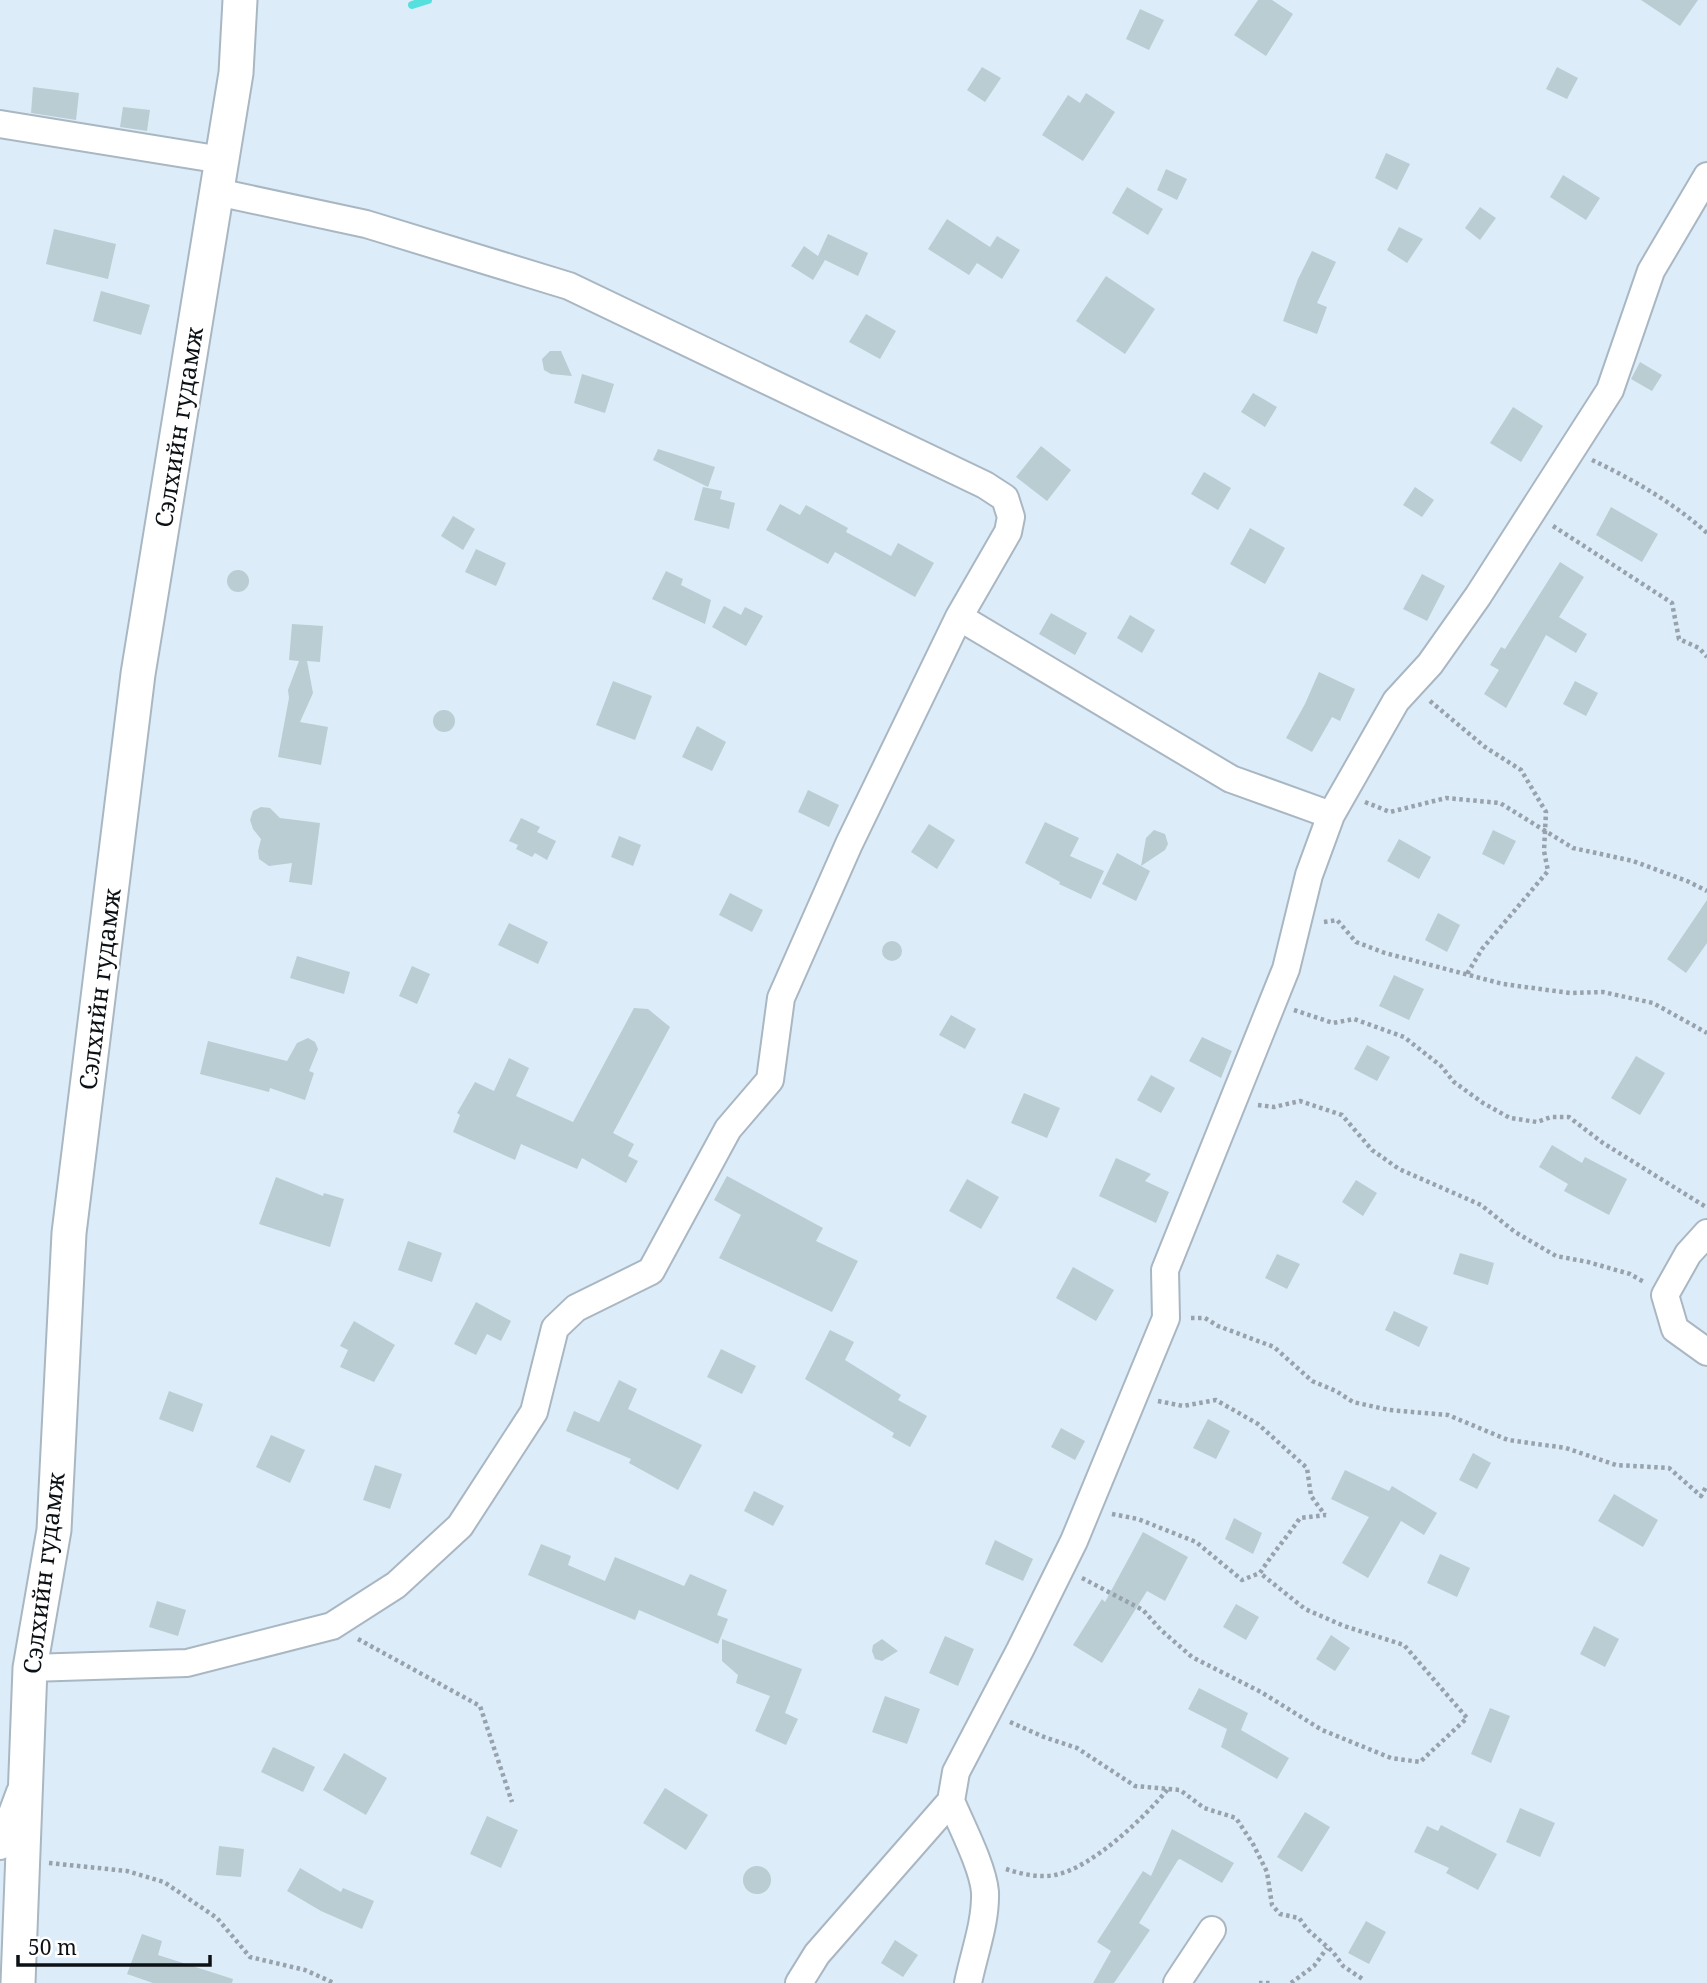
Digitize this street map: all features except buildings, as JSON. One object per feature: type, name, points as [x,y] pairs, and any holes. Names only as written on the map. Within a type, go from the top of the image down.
[{"type":"main road","name":"Сэлхийн гудамж","points":[[18,1983],[11,1855],[24,1782],[30,1668],[54,1530],[69,1233],[136,688],[236,73],[240,0]]},
{"type":"street","points":[[0,124],[222,160]]},
{"type":"street","points":[[799,1983],[817,1954],[951,1801],[956,1772],[1087,1509],[1166,1318],[1165,1270],[1286,969],[1309,875],[1331,815],[1396,701],[1430,664],[1530,516],[1610,390],[1651,271],[1707,176]]},
{"type":"street","points":[[30,1668],[187,1663],[332,1626],[396,1585],[460,1526],[534,1412],[555,1328],[576,1308],[651,1271],[728,1129],[770,1080],[781,998],[849,844],[959,617],[1008,532],[1011,517],[1006,498],[985,485],[569,286],[366,224],[217,192]]},
{"type":"street","points":[[959,617],[1231,779],[1331,815]]},
{"type":"street","points":[[1707,1233],[1688,1254],[1665,1295],[1675,1329],[1707,1352]]},
{"type":"street","points":[[951,1801],[985,1890],[984,1918],[968,1983]]},
{"type":"street","points":[[1177,1983],[1212,1930]]},
{"type":"path","points":[[1572,451],[1615,471],[1686,514],[1707,533]]},
{"type":"path","points":[[1530,516],[1555,527],[1672,603],[1679,639],[1699,648],[1707,657]]},
{"type":"path","points":[[1410,686],[1485,747],[1521,770],[1546,812],[1544,851],[1548,872],[1482,949],[1467,974]]},
{"type":"path","points":[[1345,790],[1390,812],[1446,798],[1500,803],[1573,848],[1633,861],[1707,891]]},
{"type":"path","points":[[1296,928],[1337,920],[1356,942],[1385,953],[1503,984],[1570,993],[1603,992],[1653,1003],[1707,1033]]},
{"type":"path","points":[[1272,1003],[1333,1023],[1354,1019],[1404,1037],[1441,1066],[1454,1082],[1483,1103],[1510,1118],[1537,1122],[1551,1117],[1569,1117],[1603,1143],[1707,1207]]},
{"type":"path","points":[[1233,1100],[1274,1108],[1300,1101],[1342,1115],[1372,1150],[1399,1169],[1481,1206],[1515,1232],[1556,1256],[1630,1273],[1665,1295]]},
{"type":"path","points":[[1166,1318],[1205,1318],[1218,1326],[1274,1347],[1312,1381],[1353,1402],[1389,1410],[1448,1415],[1508,1440],[1566,1448],[1616,1465],[1669,1468],[1701,1496],[1707,1485]]},
{"type":"path","points":[[1087,1509],[1138,1519],[1196,1542],[1242,1580],[1260,1573],[1300,1518],[1326,1515],[1311,1496],[1307,1468],[1258,1424],[1216,1400],[1183,1406],[1133,1396]]},
{"type":"path","points":[[1062,1563],[1090,1583],[1143,1610],[1192,1657],[1261,1692],[1322,1730],[1391,1758],[1420,1762],[1467,1718],[1404,1645],[1344,1626],[1305,1609],[1260,1573]]},
{"type":"path","points":[[332,1626],[480,1706],[512,1802]]},
{"type":"path","points":[[987,1712],[1077,1748],[1135,1786],[1180,1790],[1204,1808],[1236,1818],[1254,1844],[1267,1872],[1272,1905],[1280,1914],[1299,1918],[1343,1966],[1364,1980]]},
{"type":"path","points":[[975,1859],[1024,1875],[1055,1875],[1104,1851],[1151,1810],[1168,1789]]},
{"type":"path","points":[[11,1855],[140,1873],[164,1882],[217,1918],[250,1957],[305,1970],[334,1983]]},
{"type":"path","points":[[1291,1983],[1314,1966],[1328,1948]]},
{"type":"path","points":[[1259,1983],[1271,1983]]},
{"type":"waterway","points":[[412,5],[428,0]]}]
